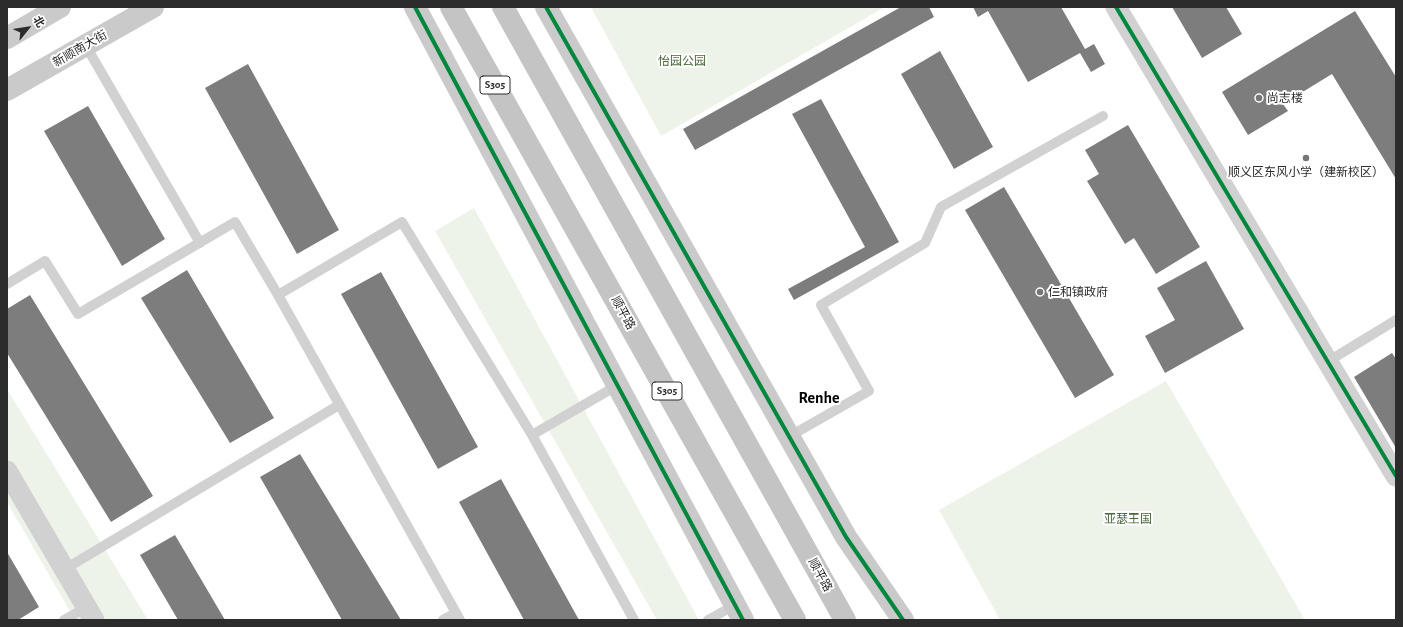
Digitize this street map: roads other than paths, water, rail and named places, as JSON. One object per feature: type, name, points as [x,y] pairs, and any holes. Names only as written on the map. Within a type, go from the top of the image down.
[{"type":"main road","name":"顺平路","points":[[451,7],[795,620]]},
{"type":"main road","name":"顺平路","points":[[503,7],[845,620]]},
{"type":"main road","points":[[793,527],[861,620]]},
{"type":"main road","points":[[751,542],[780,620]]},
{"type":"street","points":[[7,38],[60,7]]},
{"type":"street","name":"新顺南大街","points":[[7,90],[154,7]]},
{"type":"street","points":[[415,7],[739,613]]},
{"type":"street","points":[[546,7],[846,537],[903,620]]},
{"type":"street","points":[[1116,7],[1396,476]]},
{"type":"street","points":[[7,471],[90,613]]},
{"type":"lane","points":[[86,46],[200,243]]},
{"type":"lane","points":[[790,436],[869,391],[821,306],[925,243],[941,207],[1103,116]]},
{"type":"lane","points":[[7,284],[45,261],[78,314],[235,222],[278,295],[458,616],[443,620]]},
{"type":"lane","points":[[278,295],[402,222],[532,435],[634,620]]},
{"type":"lane","points":[[1327,362],[1396,320]]},
{"type":"lane","points":[[532,435],[618,385]]},
{"type":"lane","points":[[65,569],[339,405]]},
{"type":"lane","points":[[64,620],[90,613]]},
{"type":"lane","points":[[708,620],[739,613]]},
{"type":"place","name":"尚志楼","points":[[1259,98]]},
{"type":"place","name":"顺义区东风小学（建新校区）","points":[[1306,158]]},
{"type":"place","name":"仁和镇政府","points":[[1040,292]]},
{"type":"district","name":"Renhe","points":[[819,398]]},
{"type":"park label","name":"怡园公园","points":[[682,61]]},
{"type":"park label","name":"亚瑟王国","points":[[1128,519]]}]
